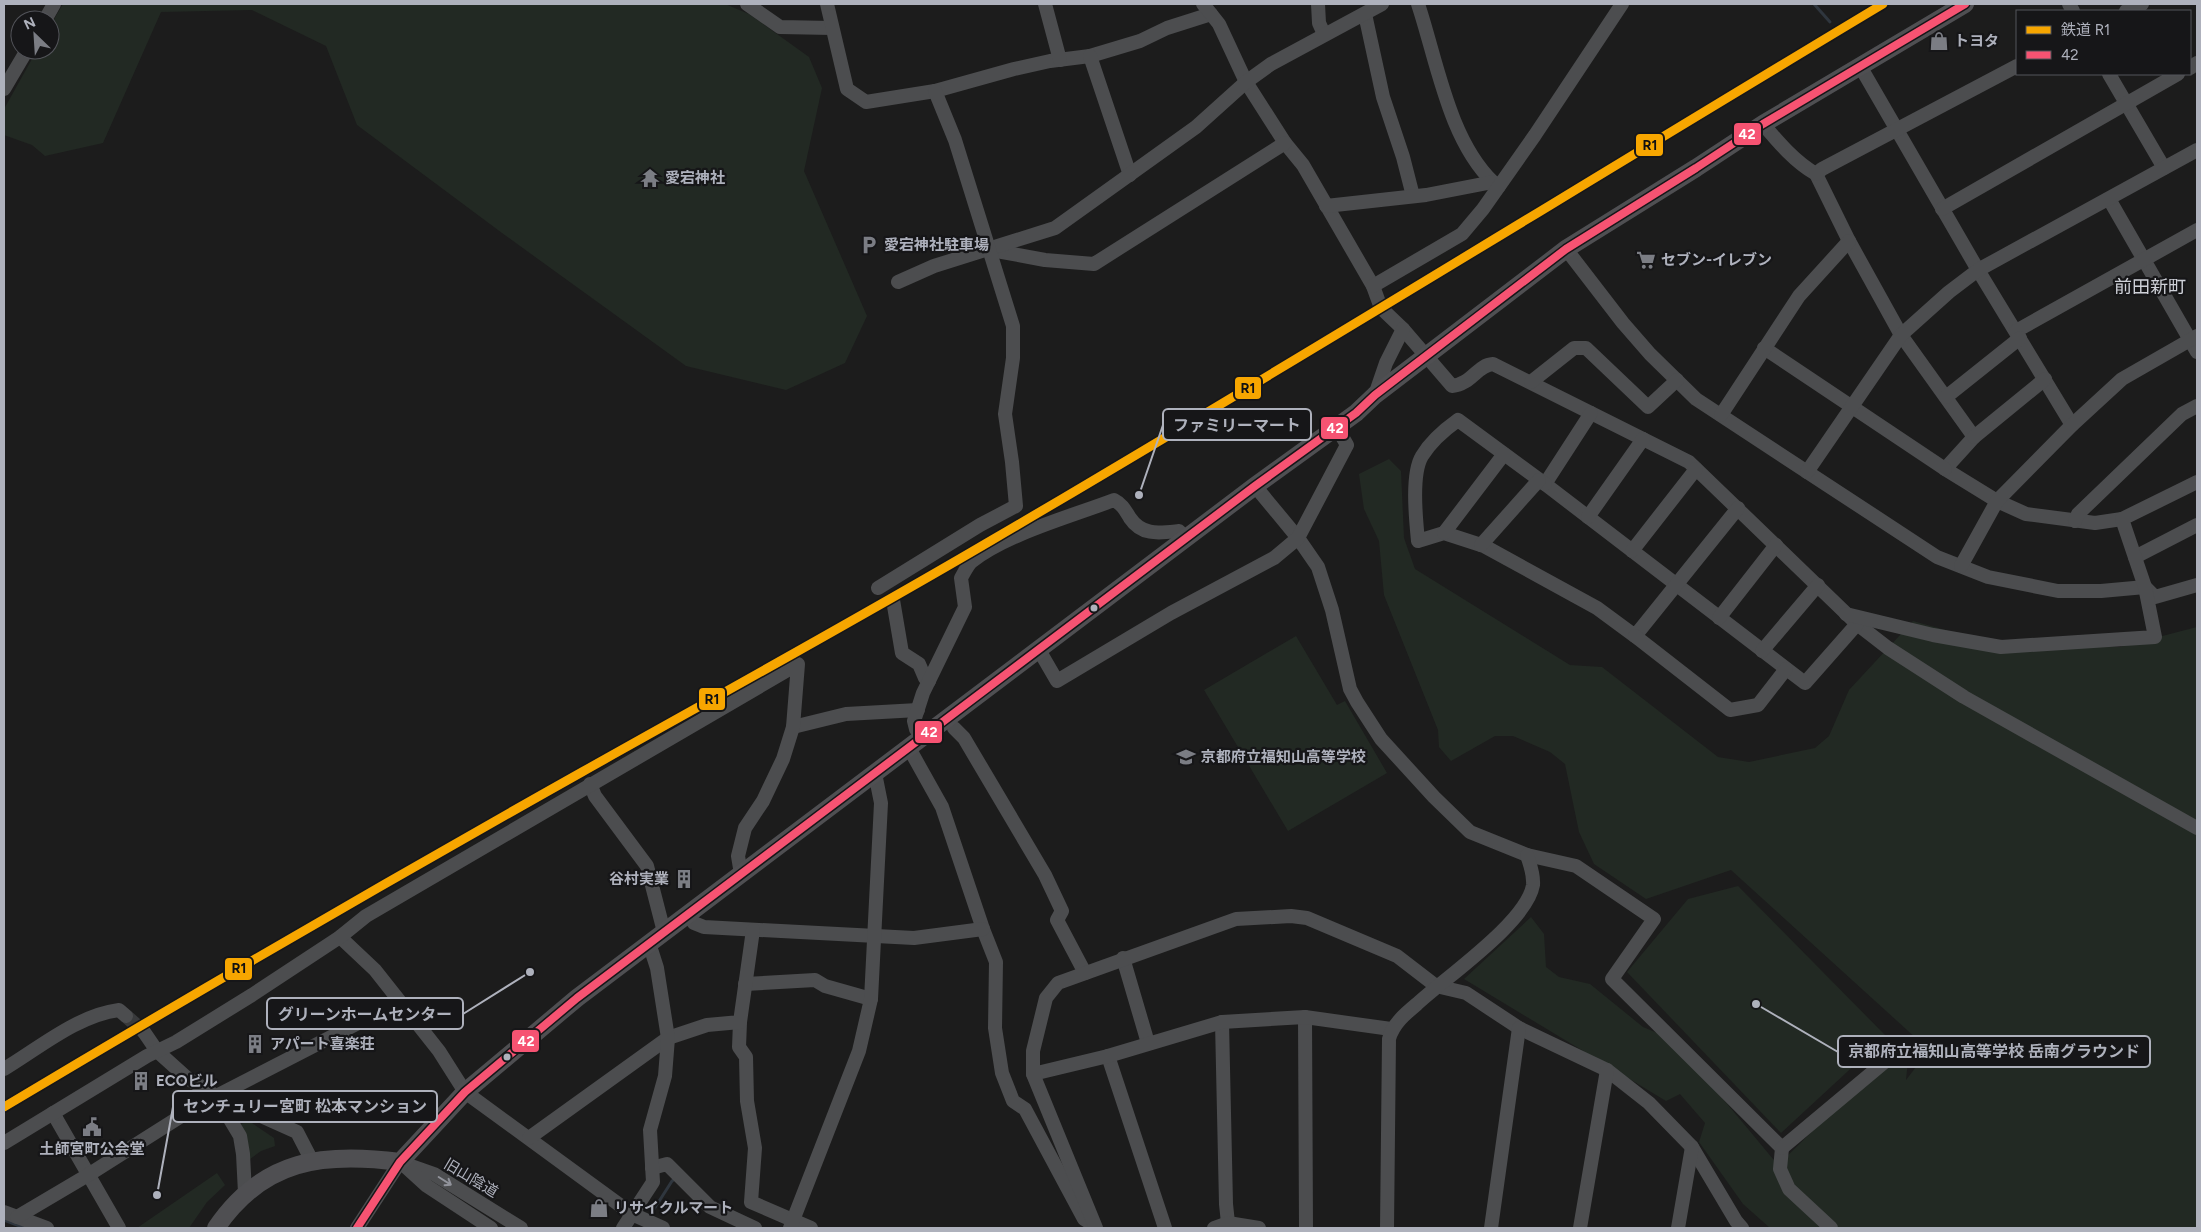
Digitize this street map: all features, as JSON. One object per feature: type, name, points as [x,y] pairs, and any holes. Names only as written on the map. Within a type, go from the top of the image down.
[{"type":"main road","points":[[216,1228],[245,1193],[270,1176],[288,1168],[312,1161],[368,1158],[400,1162],[465,1092],[577,998],[1255,486],[1356,413],[1375,395],[1439,348],[1566,249],[1763,124],[1965,4]]},
{"type":"street","points":[[747,4],[780,27],[832,28]]},
{"type":"street","points":[[827,4],[847,88],[866,102],[935,91],[1014,69],[1090,56],[1140,42],[1207,9],[1218,24],[1246,82],[1284,142],[1303,165],[1372,286],[1381,308],[1403,329],[1425,357],[1452,386],[1463,385],[1487,364],[1493,364],[1689,462],[1846,614],[1888,648],[1964,697],[2197,828]]},
{"type":"street","points":[[1046,4],[1060,60]]},
{"type":"street","points":[[1318,4],[1319,23],[1324,34]]},
{"type":"street","points":[[898,282],[934,266],[1055,228],[1196,128],[1246,82],[1271,64],[1382,4]]},
{"type":"street","points":[[1418,4],[1456,125],[1469,154],[1481,171],[1496,185]]},
{"type":"street","points":[[1372,286],[1462,234],[1622,4]]},
{"type":"street","points":[[2128,10],[2142,4]]},
{"type":"street","points":[[1365,14],[1383,97],[1414,196]]},
{"type":"street","points":[[1090,56],[1130,175]]},
{"type":"street","points":[[4,89],[21,60]]},
{"type":"street","points":[[1860,66],[1978,270],[2072,425]]},
{"type":"street","points":[[1816,174],[1822,169],[2016,67]]},
{"type":"street","points":[[2110,75],[2164,168]]},
{"type":"street","points":[[1942,209],[2176,75]]},
{"type":"street","points":[[878,588],[980,525],[1016,506],[1005,414],[1013,358],[1013,326],[955,140],[935,91]]},
{"type":"street","points":[[1763,124],[1807,169],[1816,174],[1849,241],[1901,334],[1974,437]]},
{"type":"street","points":[[990,249],[1045,260],[1094,264],[1284,142]]},
{"type":"street","points":[[1807,472],[1901,334],[1949,292],[1978,270],[2197,150]]},
{"type":"street","points":[[1326,206],[1496,185]]},
{"type":"street","points":[[1961,566],[1997,501],[2072,425],[2122,379],[2195,343],[2109,199]]},
{"type":"street","points":[[1946,397],[2018,334],[2197,230]]},
{"type":"street","points":[[1720,415],[1799,296],[1849,241]]},
{"type":"street","points":[[1566,249],[1623,323],[1650,354],[1696,399],[1937,558],[1988,577],[2058,591],[2101,591],[2145,587]]},
{"type":"street","points":[[1375,395],[1386,363],[1403,329]]},
{"type":"street","points":[[1531,382],[1574,348],[1586,348],[1648,407],[1677,380]]},
{"type":"street","points":[[1764,348],[1945,469],[1997,501],[2026,514],[2075,522],[2095,523],[2122,519],[2197,482]]},
{"type":"street","points":[[1945,469],[1974,437],[2045,379]]},
{"type":"street","points":[[2075,522],[2078,514],[2182,414],[2197,406]]},
{"type":"street","points":[[1481,545],[1542,482],[1592,413]]},
{"type":"street","points":[[1786,669],[1758,705],[1730,710],[1636,636],[1597,608],[1481,545],[1444,533],[1418,541],[1415,510],[1416,486],[1421,458],[1439,434],[1458,420],[1805,683],[1857,624]]},
{"type":"street","points":[[1039,650],[1057,681],[1171,614],[1274,558],[1298,538],[1347,445],[1336,426]]},
{"type":"street","points":[[1588,517],[1643,439]]},
{"type":"street","points":[[1444,533],[1504,454]]},
{"type":"street","points":[[1632,551],[1696,469]]},
{"type":"street","points":[[1255,486],[1298,538],[1318,568],[1332,610],[1350,689],[1381,739],[1470,832],[1527,855],[1576,866],[1654,919],[1612,979],[1782,1148]]},
{"type":"street","points":[[1096,1227],[1084,1219],[1025,1109],[1013,1100],[1002,1073],[994,1028],[996,962],[942,807],[915,743],[916,729],[914,721],[929,681],[965,606],[960,578],[970,563],[988,551],[1014,538],[1114,500],[1120,504],[1134,524],[1140,529],[1149,533],[1179,531],[1185,540]]},
{"type":"street","points":[[1636,636],[1738,508]]},
{"type":"street","points":[[1846,614],[1933,635],[2001,647],[2155,637],[2145,587],[2122,519]]},
{"type":"street","points":[[2135,557],[2197,525]]},
{"type":"street","points":[[1719,618],[1776,545]]},
{"type":"street","points":[[1762,651],[1818,585]]},
{"type":"street","points":[[2145,587],[2155,597],[2197,585]]},
{"type":"street","points":[[893,600],[902,653],[920,664],[925,678],[929,681]]},
{"type":"street","points":[[4,1143],[157,1051],[176,1042],[340,937],[366,916],[798,664],[792,727],[783,759],[763,801],[745,828],[738,856],[742,874]]},
{"type":"street","points":[[792,727],[846,714],[918,710]]},
{"type":"street","points":[[954,728],[964,738],[1045,875],[1062,911],[1057,920],[1085,972]]},
{"type":"street","points":[[791,1225],[859,1051],[871,999],[881,803],[875,773]]},
{"type":"street","points":[[590,784],[595,796],[647,866],[664,932]]},
{"type":"street","points":[[1387,1228],[1389,1039],[1392,1029],[1436,986],[1509,926],[1524,906],[1532,887],[1533,873],[1527,855]]},
{"type":"street","points":[[688,914],[694,923],[704,927],[874,937],[914,938],[983,929]]},
{"type":"street","points":[[1096,1227],[1033,1074],[1034,1051],[1046,998],[1058,983],[1123,958],[1201,933],[1236,919],[1291,916],[1307,918],[1397,956],[1436,986],[1466,993],[1520,1028],[1607,1070],[1649,1103],[1692,1147],[1742,1228]]},
{"type":"street","points":[[753,930],[740,1022],[739,1047],[746,1056],[747,1101],[755,1148],[751,1202],[791,1225],[811,1228]]},
{"type":"street","points":[[340,937],[375,970],[439,1051],[465,1092],[632,1214],[663,1228]]},
{"type":"street","points":[[623,1228],[653,1182],[650,1130],[664,1076],[668,1038],[657,968],[649,943]]},
{"type":"street","points":[[1123,958],[1148,1043]]},
{"type":"street","points":[[745,984],[815,980],[825,986],[871,999]]},
{"type":"street","points":[[10,1214],[88,1175],[216,1096],[399,1002]]},
{"type":"street","points":[[4,1069],[68,1029],[102,1012],[119,1010],[126,1016]]},
{"type":"street","points":[[1033,1074],[1108,1056],[1222,1022],[1304,1017],[1392,1029]]},
{"type":"street","points":[[1304,1017],[1306,1228]]},
{"type":"street","points":[[529,1138],[668,1038],[707,1026],[740,1022]]},
{"type":"street","points":[[1222,1022],[1228,1223]]},
{"type":"street","points":[[1491,1228],[1520,1028]]},
{"type":"street","points":[[144,1032],[157,1051],[187,1078],[216,1096],[297,1132],[312,1161]]},
{"type":"street","points":[[1831,1228],[1790,1188],[1780,1170],[1782,1148],[1899,1050],[1914,1054]]},
{"type":"street","points":[[1108,1056],[1164,1228]]},
{"type":"street","points":[[1580,1228],[1607,1070]]},
{"type":"street","points":[[216,1096],[240,1136],[245,1193]]},
{"type":"street","points":[[54,1113],[88,1175],[105,1200],[119,1228]]},
{"type":"street","points":[[1678,1228],[1692,1147]]},
{"type":"street","points":[[357,1228],[400,1162],[427,1186],[491,1228]]},
{"type":"street","name":"旧山陰道","points":[[400,1162],[434,1174],[521,1228]]},
{"type":"street","points":[[652,1168],[667,1164],[710,1207],[755,1228]]},
{"type":"street","points":[[10,1214],[47,1228]]},
{"type":"street","points":[[1214,1228],[1228,1223],[1259,1228]]},
{"type":"shaded area","name":"愛宕神社","points":[[63,4],[725,4],[749,14],[809,57],[822,88],[804,171],[867,316],[845,363],[786,390],[686,366],[357,125],[326,46],[252,10],[161,12],[103,143],[45,156],[32,145],[4,135],[4,109],[31,60],[60,60],[59,10]]},
{"type":"shaded area","points":[[1389,459],[1401,471],[1404,538],[1415,569],[1570,665],[1602,667],[1718,757],[1749,762],[1815,748],[1829,736],[1849,690],[1913,621],[1996,644],[2120,647],[2197,627],[2197,1228],[1770,1228],[1743,1204],[1699,1142],[1705,1123],[1680,1094],[1666,1101],[1464,979],[1531,917],[1544,934],[1546,967],[1559,977],[1590,984],[1643,1027],[1674,1040],[1778,1165],[1890,1055],[1908,1061],[1906,1080],[1929,1050],[1731,870],[1646,899],[1594,864],[1579,832],[1565,764],[1550,752],[1513,736],[1495,736],[1451,761],[1439,747],[1438,730],[1384,595],[1379,541],[1364,509],[1359,474]]},
{"type":"shaded area","points":[[1296,636],[1337,705],[1345,701],[1387,773],[1288,831],[1204,690]]},
{"type":"shaded area","points":[[1738,886],[1886,1036],[1781,1133],[1627,972],[1688,899]]},
{"type":"shaded area","points":[[249,1121],[274,1138],[275,1146],[261,1151],[250,1159],[241,1124]]},
{"type":"shaded area","points":[[217,1173],[225,1185],[207,1202],[189,1228],[137,1228]]},
{"type":"waterway","points":[[1814,4],[1830,22]]},
{"type":"waterway","points":[[649,1217],[672,1181],[675,1179],[677,1181]]},
{"type":"waterway","points":[[4,1220],[25,1228]]},
{"type":"tunnel","points":[[126,1016],[144,1032]]},
{"type":"rail line","name":"R1","points":[[4,1107],[364,896],[992,540],[1883,4]]},
{"type":"transit line","name":"42","points":[[357,1228],[400,1162],[465,1092],[577,998],[1255,486],[1356,413],[1375,395],[1566,249],[1763,124],[1965,4]]},
{"type":"place","name":"トヨタ","points":[[1939,41]]},
{"type":"place","name":"愛宕神社","points":[[650,178]]},
{"type":"place","name":"愛宕神社駐車場","points":[[869,245]]},
{"type":"place","name":"セブン-イレブン","points":[[1646,260]]},
{"type":"place","name":"ファミリーマート","points":[[1139,495]]},
{"type":"place","name":"京都府立福知山高等学校","points":[[1186,757]]},
{"type":"place","name":"谷村実業","points":[[684,879]]},
{"type":"place","name":"グリーンホームセンター","points":[[530,972]]},
{"type":"place","name":"京都府立福知山高等学校 岳南グラウンド","points":[[1756,1004]]},
{"type":"place","name":"アパート喜楽荘","points":[[255,1044]]},
{"type":"place","name":"ECOビル","points":[[141,1081]]},
{"type":"place","name":"土師宮町公会堂","points":[[92,1127]]},
{"type":"place","name":"センチュリー宮町 松本マンション","points":[[157,1195]]},
{"type":"place","name":"リサイクルマート","points":[[599,1208]]},
{"type":"district","name":"前田新町","points":[[2150,287]]}]
